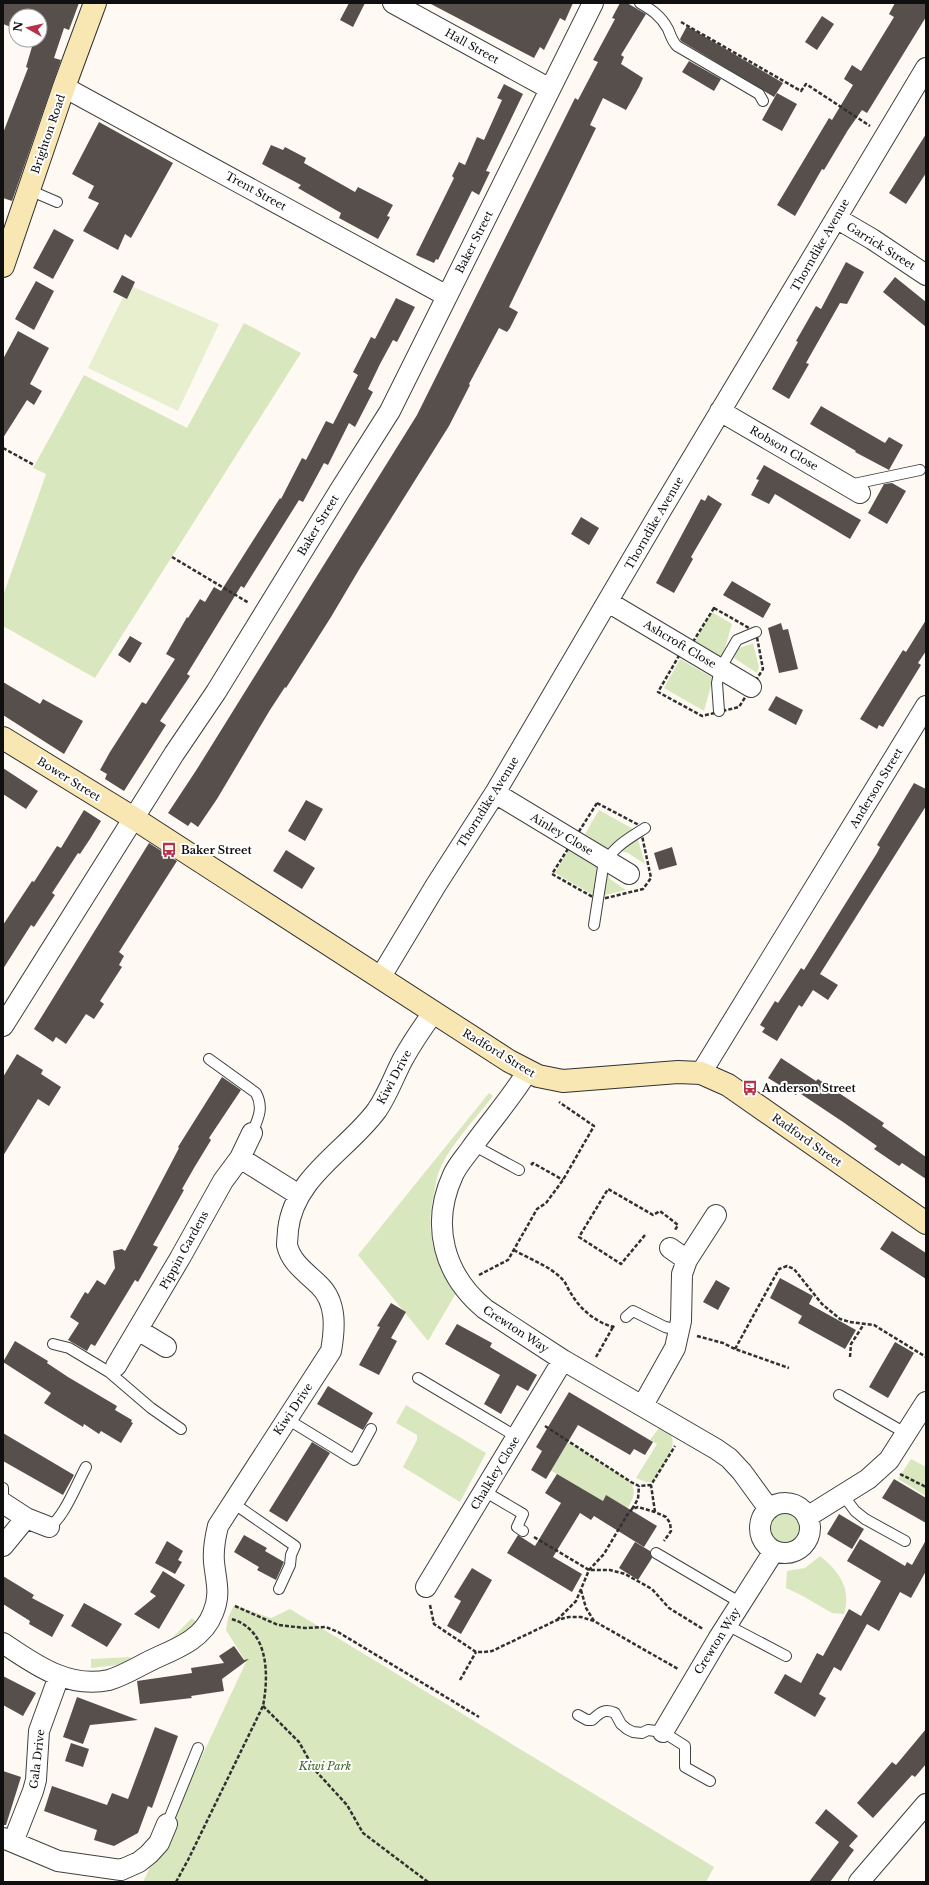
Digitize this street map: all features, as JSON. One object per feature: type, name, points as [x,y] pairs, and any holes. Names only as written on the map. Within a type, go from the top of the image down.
[{"type":"street","name":"Brighton Road","points":[[3,266],[64,87],[95,3]]},
{"type":"street","name":"Hall Street","points":[[393,3],[550,89]]},
{"type":"street","name":"Baker Street","points":[[3,1026],[265,613],[390,411],[593,3]]},
{"type":"street","name":"Thorndike Avenue","points":[[380,978],[436,885],[495,793],[720,411],[926,68]]},
{"type":"street","name":"Trent Street","points":[[64,87],[447,296]]},
{"type":"street","name":"Garrick Street","points":[[836,218],[872,239],[926,275]]},
{"type":"street","name":"Robson Close","points":[[720,411],[853,489]]},
{"type":"street","name":"Ashcroft Close","points":[[608,602],[751,687]]},
{"type":"street","name":"Anderson Street","points":[[701,1073],[926,706]]},
{"type":"street","name":"Bower Street","points":[[3,738],[135,819]]},
{"type":"street","name":"Ainley Close","points":[[495,793],[629,874]]},
{"type":"street","name":"Radford Street","points":[[135,819],[433,1013],[527,1072],[557,1081],[678,1072],[701,1073],[728,1085],[926,1223]]},
{"type":"street","name":"Kiwi Drive","points":[[216,1606],[214,1545],[218,1526],[331,1351],[335,1324],[333,1310],[321,1286],[298,1264],[287,1244],[289,1223],[299,1195],[324,1165],[350,1141],[376,1111],[385,1098],[403,1060],[433,1013]]},
{"type":"street","name":"Crewton Way","points":[[527,1072],[473,1145],[453,1175],[444,1202],[442,1217],[443,1244],[447,1256],[460,1282],[475,1301],[485,1309],[563,1360],[643,1405],[729,1458],[742,1472],[768,1509]]},
{"type":"street","name":"Pippin Gardens","points":[[113,1369],[138,1330],[223,1181],[240,1158],[252,1133]]},
{"type":"street","points":[[240,1158],[299,1195]]},
{"type":"street","points":[[643,1405],[675,1348],[680,1330],[682,1274],[688,1260],[716,1215]]},
{"type":"street","points":[[671,1241],[688,1260]]},
{"type":"street","points":[[138,1330],[166,1346]]},
{"type":"street","name":"Chalkley Close","points":[[426,1587],[563,1360]]},
{"type":"street","points":[[807,1517],[868,1479],[881,1468],[889,1460],[926,1402]]},
{"type":"street","points":[[3,1503],[26,1518],[49,1528]]},
{"type":"street","points":[[781,1503],[788,1503],[799,1507],[807,1517],[810,1529],[807,1539],[802,1546],[795,1551],[788,1553],[774,1551],[765,1544],[761,1537],[759,1528],[762,1516],[768,1509],[781,1503]]},
{"type":"street","points":[[3,1546],[26,1518]]},
{"type":"street","name":"Crewton Way","points":[[663,1732],[722,1632],[774,1551]]},
{"type":"street","points":[[3,1642],[41,1668],[59,1676],[80,1681],[95,1682],[119,1676],[195,1639],[207,1625],[216,1606]]},
{"type":"street","name":"Gala Drive","points":[[8,1840],[34,1791],[39,1731],[59,1676]]},
{"type":"street","points":[[860,1882],[926,1804]]},
{"type":"street","points":[[8,1840],[58,1861],[121,1870],[131,1875],[158,1843],[167,1824]]},
{"type":"lane","points":[[640,3],[655,11],[662,19],[672,41],[677,46],[759,94],[763,101]]},
{"type":"lane","points":[[29,190],[57,202]]},
{"type":"lane","name":"Robson Close","points":[[853,489],[920,470]]},
{"type":"lane","points":[[719,711],[717,682],[720,669],[737,640],[756,632]]},
{"type":"lane","points":[[594,925],[603,867],[606,860],[620,843],[645,828]]},
{"type":"lane","points":[[209,1059],[256,1093],[261,1101],[259,1118],[252,1133]]},
{"type":"lane","points":[[473,1145],[519,1170]]},
{"type":"lane","points":[[626,1317],[633,1311],[665,1327],[680,1330]]},
{"type":"lane","points":[[53,1344],[69,1348],[113,1369],[151,1408],[181,1429]]},
{"type":"lane","points":[[418,1378],[517,1437]]},
{"type":"lane","points":[[839,1395],[906,1434]]},
{"type":"lane","points":[[286,1419],[354,1460],[371,1430]]},
{"type":"lane","points":[[49,1528],[62,1514],[86,1467]]},
{"type":"lane","points":[[3,1488],[3,1498]]},
{"type":"lane","points":[[484,1491],[523,1514],[517,1527],[523,1531]]},
{"type":"lane","points":[[843,1495],[855,1511],[865,1519],[905,1541]]},
{"type":"lane","points":[[233,1503],[294,1546],[290,1565],[279,1589]]},
{"type":"lane","points":[[656,1553],[741,1603]]},
{"type":"lane","points":[[722,1632],[786,1656]]},
{"type":"lane","points":[[578,1715],[586,1720],[592,1720],[602,1711],[608,1710],[615,1712],[621,1724],[633,1732],[642,1733],[648,1730],[663,1732],[685,1746],[686,1767],[710,1781]]},
{"type":"lane","points":[[167,1824],[198,1748]]},
{"type":"path","points":[[675,18],[801,91],[806,84],[885,136]]},
{"type":"path","points":[[3,448],[34,465]]},
{"type":"path","points":[[172,557],[265,613]]},
{"type":"path","points":[[460,1282],[471,1279],[508,1260],[537,1209],[546,1203],[563,1180],[594,1126],[559,1101],[556,1094],[557,1081]]},
{"type":"path","points":[[519,1170],[533,1163],[563,1180]]},
{"type":"path","points":[[645,1235],[621,1264],[579,1236],[608,1189],[653,1215],[660,1211],[678,1224],[671,1241]]},
{"type":"path","points":[[514,1250],[556,1273],[564,1280],[567,1288],[581,1307],[605,1324],[613,1327]]},
{"type":"path","points":[[735,1349],[779,1269],[787,1266],[794,1269],[832,1313],[840,1319],[850,1322],[874,1325],[926,1357]]},
{"type":"path","points":[[587,1373],[613,1327],[626,1317]]},
{"type":"path","points":[[850,1357],[852,1344],[864,1324]]},
{"type":"path","points":[[680,1330],[687,1331],[702,1338],[723,1343],[735,1349],[789,1368]]},
{"type":"path","points":[[529,1416],[639,1486],[651,1485]]},
{"type":"path","points":[[655,1512],[651,1485],[685,1430]]},
{"type":"path","points":[[881,1468],[900,1474],[926,1487]]},
{"type":"path","points":[[557,1620],[576,1601],[589,1570],[604,1554],[627,1515],[638,1500],[639,1486]]},
{"type":"path","points":[[632,1509],[638,1507],[655,1512],[666,1517],[670,1523],[670,1531],[656,1553]]},
{"type":"path","points":[[523,1531],[589,1570],[610,1570],[625,1574],[652,1589],[669,1608],[722,1632]]},
{"type":"path","points":[[426,1587],[434,1624],[476,1652],[492,1651],[557,1620],[569,1617],[581,1617],[594,1621],[694,1679]]},
{"type":"path","points":[[581,1590],[586,1608],[594,1621]]},
{"type":"path","points":[[176,1882],[263,1706],[267,1678],[263,1653],[253,1632],[216,1606]]},
{"type":"path","points":[[216,1606],[278,1625],[305,1628],[326,1627],[338,1632],[479,1717]]},
{"type":"path","points":[[460,1680],[476,1652]]},
{"type":"path","points":[[263,1706],[299,1742],[314,1769],[346,1804],[364,1833],[428,1882]]},
{"type":"green space","points":[[129,285],[219,324],[178,411],[88,368]]},
{"type":"green space","points":[[244,323],[301,353],[95,678],[3,626],[3,596],[46,474],[33,468],[84,375],[187,428]]},
{"type":"green space","points":[[712,612],[732,624],[722,658],[695,641]]},
{"type":"green space","points":[[753,643],[759,667],[757,673],[734,658],[737,649]]},
{"type":"green space","points":[[680,659],[713,678],[704,711],[664,688]]},
{"type":"green space","points":[[599,810],[633,829],[608,850],[585,834]]},
{"type":"green space","points":[[637,836],[645,864],[628,853],[621,851]]},
{"type":"green space","points":[[569,849],[599,866],[595,896],[555,873]]},
{"type":"green space","points":[[606,870],[610,879],[626,890],[601,896]]},
{"type":"green space","points":[[489,1093],[493,1096],[464,1131],[451,1150],[440,1169],[437,1178],[431,1208],[431,1234],[433,1246],[442,1269],[456,1293],[428,1341],[358,1255]]},
{"type":"green space","points":[[406,1405],[486,1453],[460,1502],[403,1467],[417,1440],[417,1435],[396,1423]]},
{"type":"green space","points":[[659,1428],[670,1434],[672,1439],[671,1451],[653,1482],[646,1482],[636,1478],[657,1444],[650,1440]]},
{"type":"green space","points":[[567,1443],[570,1443],[631,1482],[634,1496],[627,1509],[606,1496],[603,1501],[550,1470]]},
{"type":"green space","points":[[911,1459],[926,1467],[926,1496],[898,1479]]},
{"type":"green space","points":[[782,1512],[788,1512],[797,1516],[801,1528],[797,1540],[788,1544],[782,1544],[773,1540],[769,1531],[769,1525],[773,1516]]},
{"type":"green space","points":[[820,1556],[833,1568],[842,1581],[846,1596],[844,1614],[832,1613],[786,1588],[787,1571],[805,1568]]},
{"type":"green space","name":"Kiwi Park","points":[[234,1605],[271,1618],[290,1609],[714,1867],[706,1882],[143,1882],[246,1662],[226,1630],[228,1618]]},
{"type":"green space","points":[[192,1618],[199,1624],[190,1632],[167,1643]]},
{"type":"green space","points":[[131,1657],[128,1661],[117,1665],[91,1668],[91,1659]]},
{"type":"building","points":[[3,3],[79,3],[69,30],[64,28],[54,58],[61,60],[12,201],[3,198],[3,133],[28,68],[26,67],[32,48],[48,48],[48,8],[8,8],[8,26],[3,24]]},
{"type":"building","points":[[349,3],[365,3],[353,27],[340,20]]},
{"type":"building","points":[[429,3],[573,3],[565,21],[560,18],[544,50],[540,47],[534,58]]},
{"type":"building","points":[[620,3],[627,3],[646,14],[621,55],[624,57],[621,64],[643,78],[639,87],[626,110],[603,98],[590,125],[596,128],[509,307],[518,312],[510,328],[507,332],[499,328],[469,384],[470,385],[449,426],[331,617],[286,688],[285,687],[270,710],[217,799],[198,827],[191,822],[188,826],[168,813],[197,769],[417,415],[575,98],[578,100],[598,62],[593,60],[615,19],[612,18]]},
{"type":"building","points":[[895,3],[926,3],[926,17],[867,113],[862,110],[848,130],[824,170],[822,169],[795,216],[777,205],[829,118],[832,120],[853,85],[844,79],[852,65],[861,71],[894,17],[889,14]]},
{"type":"building","points":[[822,16],[834,24],[817,50],[805,42]]},
{"type":"building","points":[[687,26],[783,83],[774,97],[681,41],[680,39]]},
{"type":"building","points":[[689,61],[721,79],[714,91],[682,72]]},
{"type":"building","points":[[504,84],[523,94],[486,171],[490,172],[479,195],[472,191],[438,260],[436,259],[434,263],[416,255],[454,178],[452,176],[459,162],[465,165],[477,137],[484,140],[502,100],[497,98]]},
{"type":"building","points":[[777,93],[797,104],[782,131],[762,120]]},
{"type":"building","points":[[99,122],[173,163],[131,238],[125,234],[118,250],[83,231],[99,203],[88,198],[94,186],[72,174]]},
{"type":"building","points":[[926,134],[926,173],[906,204],[889,193]]},
{"type":"building","points":[[271,145],[283,150],[285,147],[306,158],[304,163],[355,192],[358,187],[393,205],[387,216],[390,217],[378,239],[339,218],[341,213],[298,188],[301,185],[262,164]]},
{"type":"building","points":[[54,229],[74,240],[53,279],[33,268]]},
{"type":"building","points":[[846,262],[864,272],[847,304],[840,303],[806,363],[809,364],[789,399],[772,389],[798,342],[796,341],[816,306],[821,309]]},
{"type":"building","points":[[122,275],[135,282],[127,299],[113,292]]},
{"type":"building","points":[[895,277],[926,302],[926,327],[883,292]]},
{"type":"building","points":[[36,281],[54,291],[34,330],[15,319]]},
{"type":"building","points":[[396,298],[415,307],[397,342],[393,340],[380,364],[368,389],[373,392],[355,427],[349,423],[328,465],[324,463],[303,502],[299,500],[244,588],[241,586],[187,674],[190,676],[160,721],[166,725],[124,791],[105,779],[107,774],[100,770],[142,702],[146,704],[175,659],[166,654],[187,617],[188,618],[200,599],[205,602],[214,587],[221,591],[280,498],[281,499],[302,458],[306,460],[326,421],[333,424],[358,375],[353,372],[371,337],[375,339]]},
{"type":"building","points":[[18,331],[49,348],[30,384],[42,391],[34,405],[27,400],[3,438],[3,359]]},
{"type":"building","points":[[821,406],[885,443],[889,437],[903,445],[889,470],[855,452],[856,451],[810,424]]},
{"type":"building","points":[[764,465],[861,520],[850,539],[775,494],[769,504],[751,495],[759,480],[756,479]]},
{"type":"building","points":[[892,483],[906,491],[887,524],[868,513],[884,484]]},
{"type":"building","points":[[708,495],[722,504],[691,557],[693,559],[674,593],[656,583],[701,499],[705,501]]},
{"type":"building","points":[[581,517],[599,528],[589,545],[571,534]]},
{"type":"building","points":[[732,581],[771,604],[763,618],[723,595]]},
{"type":"building","points":[[926,620],[926,651],[918,663],[921,665],[883,727],[879,725],[877,729],[860,719],[903,650],[906,652]]},
{"type":"building","points":[[781,623],[783,630],[788,629],[798,669],[779,673],[768,628]]},
{"type":"building","points":[[130,636],[142,643],[130,663],[118,655]]},
{"type":"building","points":[[3,682],[40,704],[43,699],[83,721],[64,754],[3,715]]},
{"type":"building","points":[[776,696],[803,710],[796,725],[768,710]]},
{"type":"building","points":[[3,768],[38,791],[26,809],[3,794]]},
{"type":"building","points":[[914,783],[926,789],[926,806],[820,974],[838,985],[828,1000],[813,990],[802,1007],[799,1005],[777,1041],[762,1032],[765,1028],[760,1025],[775,1001],[778,1003],[801,968],[804,970],[877,853],[880,847],[877,845]]},
{"type":"building","points":[[306,800],[323,809],[305,841],[288,831]]},
{"type":"building","points":[[84,810],[101,821],[80,854],[78,853],[52,893],[55,895],[34,927],[31,925],[3,969],[3,925],[32,881],[34,882],[57,846],[61,848]]},
{"type":"building","points":[[149,843],[177,861],[119,952],[124,956],[119,965],[122,967],[100,1001],[104,1004],[94,1019],[86,1014],[66,1044],[56,1037],[53,1042],[34,1029]]},
{"type":"building","points":[[672,847],[677,865],[659,870],[654,853]]},
{"type":"building","points":[[286,850],[315,868],[302,889],[273,871]]},
{"type":"building","points":[[17,1054],[43,1070],[41,1074],[61,1087],[49,1106],[38,1099],[3,1156],[3,1077]]},
{"type":"building","points":[[781,1058],[816,1081],[818,1079],[884,1123],[882,1126],[926,1157],[926,1179],[902,1163],[899,1166],[874,1149],[877,1146],[798,1092],[796,1095],[768,1078]]},
{"type":"building","points":[[222,1077],[241,1090],[209,1138],[211,1140],[182,1189],[184,1190],[153,1245],[158,1247],[138,1282],[135,1280],[95,1346],[91,1344],[87,1351],[68,1340],[79,1323],[70,1317],[85,1292],[88,1294],[97,1280],[105,1285],[115,1268],[113,1251],[122,1249],[125,1251],[179,1148],[178,1147]]},
{"type":"building","points":[[892,1231],[926,1253],[926,1279],[880,1249]]},
{"type":"building","points":[[780,1278],[813,1296],[809,1304],[856,1330],[845,1349],[798,1323],[802,1316],[770,1298]]},
{"type":"building","points":[[716,1280],[730,1288],[718,1310],[703,1302]]},
{"type":"building","points":[[391,1303],[406,1312],[391,1338],[397,1341],[379,1375],[359,1365],[380,1327],[377,1326]]},
{"type":"building","points":[[457,1324],[492,1343],[490,1347],[537,1375],[528,1391],[517,1385],[501,1414],[484,1404],[500,1375],[445,1344]]},
{"type":"building","points":[[15,1341],[48,1361],[47,1363],[68,1377],[117,1406],[115,1410],[132,1420],[131,1422],[133,1423],[121,1443],[101,1431],[99,1434],[84,1424],[83,1427],[44,1403],[51,1393],[3,1362]]},
{"type":"building","points":[[895,1342],[914,1353],[888,1398],[869,1387]]},
{"type":"building","points":[[328,1386],[373,1413],[363,1430],[317,1404]]},
{"type":"building","points":[[569,1392],[653,1442],[645,1455],[634,1449],[630,1455],[578,1425],[546,1479],[531,1470],[542,1451],[536,1447]]},
{"type":"building","points":[[3,1433],[74,1475],[63,1495],[3,1461]]},
{"type":"building","points":[[312,1442],[330,1453],[287,1522],[269,1511]]},
{"type":"building","points":[[557,1474],[603,1501],[606,1495],[657,1526],[644,1547],[594,1516],[591,1520],[580,1513],[553,1557],[582,1574],[572,1592],[507,1553],[518,1535],[535,1546],[561,1503],[545,1493]]},
{"type":"building","points":[[894,1479],[926,1498],[926,1523],[882,1498]]},
{"type":"building","points":[[839,1514],[864,1529],[852,1549],[827,1534]]},
{"type":"building","points":[[244,1535],[267,1548],[265,1551],[284,1562],[276,1580],[257,1570],[259,1567],[234,1552]]},
{"type":"building","points":[[860,1539],[905,1566],[907,1562],[912,1565],[926,1540],[926,1571],[911,1598],[900,1592],[879,1631],[867,1624],[841,1671],[834,1667],[819,1694],[826,1698],[815,1717],[774,1693],[785,1674],[801,1683],[817,1653],[823,1656],[849,1609],[861,1616],[881,1581],[847,1561]]},
{"type":"building","points":[[167,1541],[183,1551],[178,1560],[182,1562],[175,1574],[155,1563]]},
{"type":"building","points":[[635,1542],[650,1551],[652,1558],[638,1580],[619,1568]]},
{"type":"building","points":[[472,1568],[492,1580],[461,1634],[447,1626],[461,1601],[454,1597]]},
{"type":"building","points":[[163,1571],[185,1585],[159,1629],[134,1614],[156,1596],[150,1592]]},
{"type":"building","points":[[3,1576],[34,1595],[32,1598],[64,1615],[52,1637],[29,1624],[30,1621],[3,1604]]},
{"type":"building","points":[[84,1603],[122,1624],[107,1647],[71,1626]]},
{"type":"building","points":[[234,1646],[244,1660],[249,1659],[222,1679],[224,1691],[191,1696],[192,1698],[140,1704],[137,1681],[192,1673],[191,1668],[224,1663],[219,1656]]},
{"type":"building","points":[[3,1676],[36,1693],[23,1716],[3,1705]]},
{"type":"building","points":[[77,1697],[138,1720],[90,1725],[83,1744],[63,1737]]},
{"type":"building","points":[[155,1727],[178,1736],[152,1808],[148,1806],[138,1833],[114,1846],[94,1840],[97,1830],[44,1811],[52,1786],[107,1805],[112,1793],[128,1799]]},
{"type":"building","points":[[926,1729],[926,1764],[915,1777],[912,1775],[873,1818],[857,1803],[892,1762],[896,1765]]},
{"type":"building","points":[[71,1743],[89,1749],[83,1767],[65,1761]]},
{"type":"building","points":[[3,1771],[21,1777],[6,1825],[3,1825]]},
{"type":"building","points":[[826,1809],[858,1836],[849,1846],[854,1850],[830,1882],[809,1882],[839,1842],[815,1823]]},
{"type":"place","name":"Baker Street","points":[[169,850]]},
{"type":"place","name":"Anderson Street","points":[[750,1088]]}]
